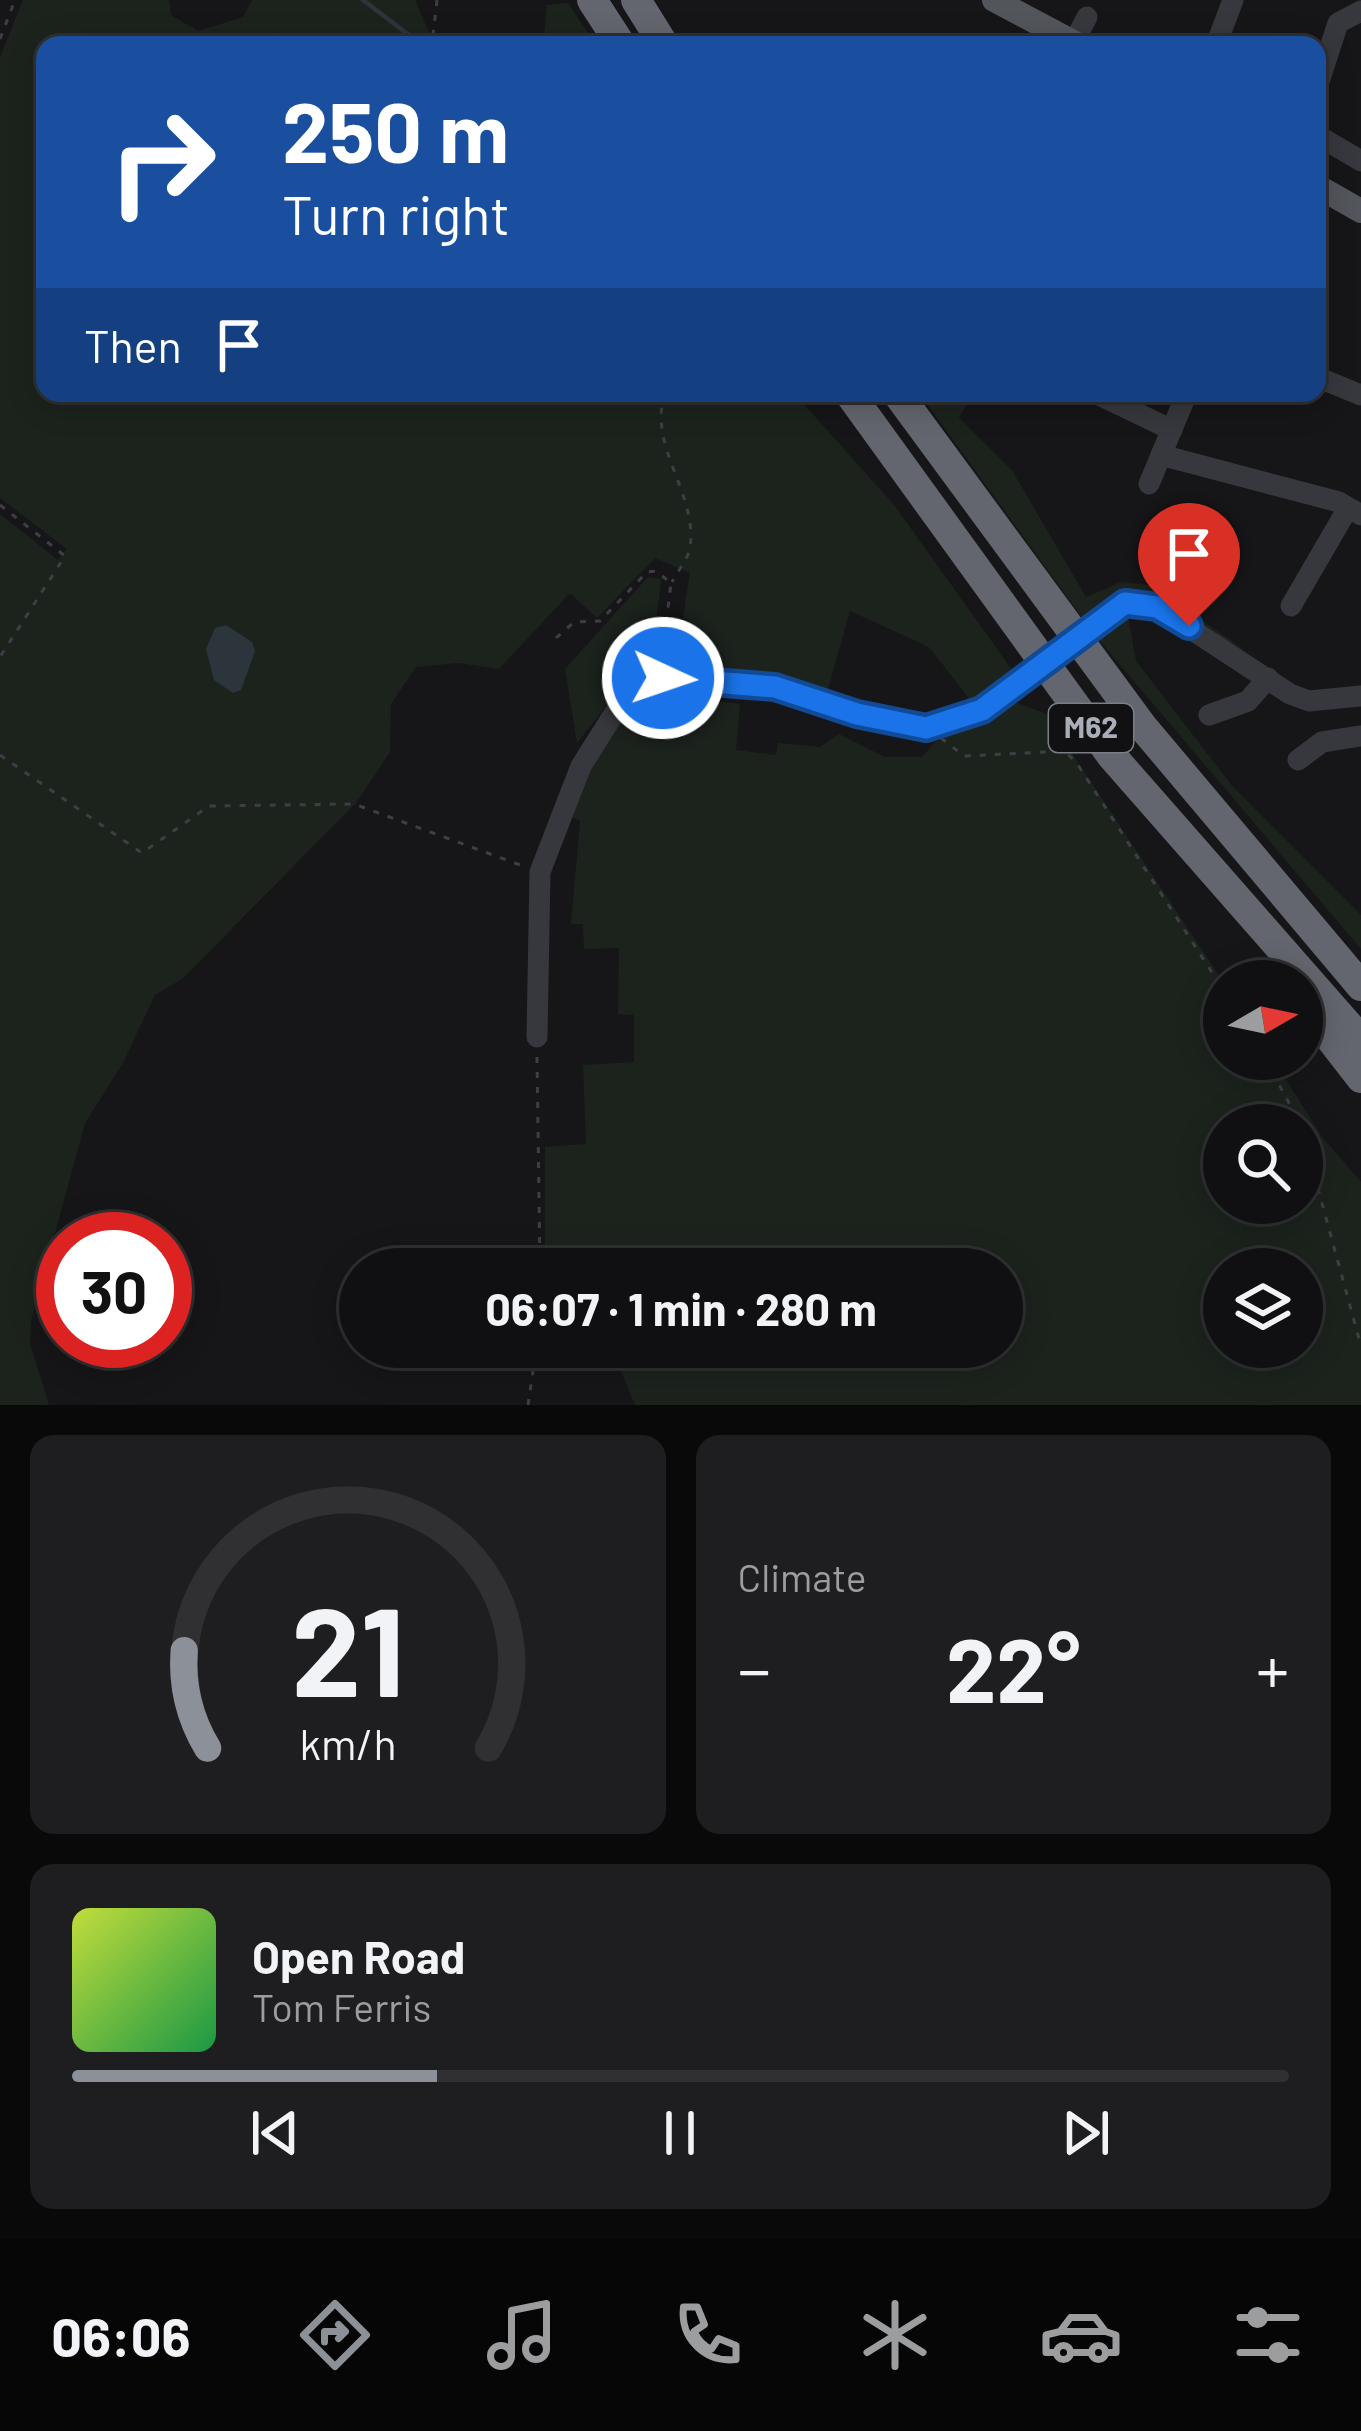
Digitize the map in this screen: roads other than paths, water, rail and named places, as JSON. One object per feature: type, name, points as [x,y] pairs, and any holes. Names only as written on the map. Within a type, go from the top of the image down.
[{"type":"highway","points":[[592,0],[615,36]]},
{"type":"highway","points":[[636,0],[658,36]]},
{"type":"highway","name":"M62","points":[[856,402],[1111,755],[1361,1040]]},
{"type":"highway","name":"M62","points":[[904,402],[1142,727],[1361,986]]},
{"type":"highway","name":"M62","points":[[1252,918],[1275,960]]},
{"type":"highway","points":[[1323,1029],[1361,1078]]},
{"type":"main road","points":[[997,0],[1064,36]]},
{"type":"main road","points":[[1326,191],[1361,211]]},
{"type":"street","points":[[1219,36],[1233,0]]},
{"type":"street","points":[[1326,60],[1338,22],[1359,7]]},
{"type":"street","points":[[1080,36],[1087,16]]},
{"type":"street","points":[[1326,140],[1361,161]]},
{"type":"street","points":[[1326,381],[1361,395]]},
{"type":"street","points":[[1114,402],[1172,430]]},
{"type":"street","points":[[1149,484],[1183,402]]},
{"type":"street","points":[[1161,455],[1355,511],[1291,606]]},
{"type":"street","points":[[537,1037],[534,958],[540,872],[572,785],[604,724],[622,701],[663,678],[775,687],[857,714],[926,728],[982,710],[1120,606],[1135,601],[1157,607],[1309,700],[1361,696]]},
{"type":"street","points":[[1210,715],[1248,701],[1268,678]]},
{"type":"street","points":[[1298,760],[1322,742],[1361,736]]},
{"type":"waterway","points":[[363,0],[410,36]]}]
